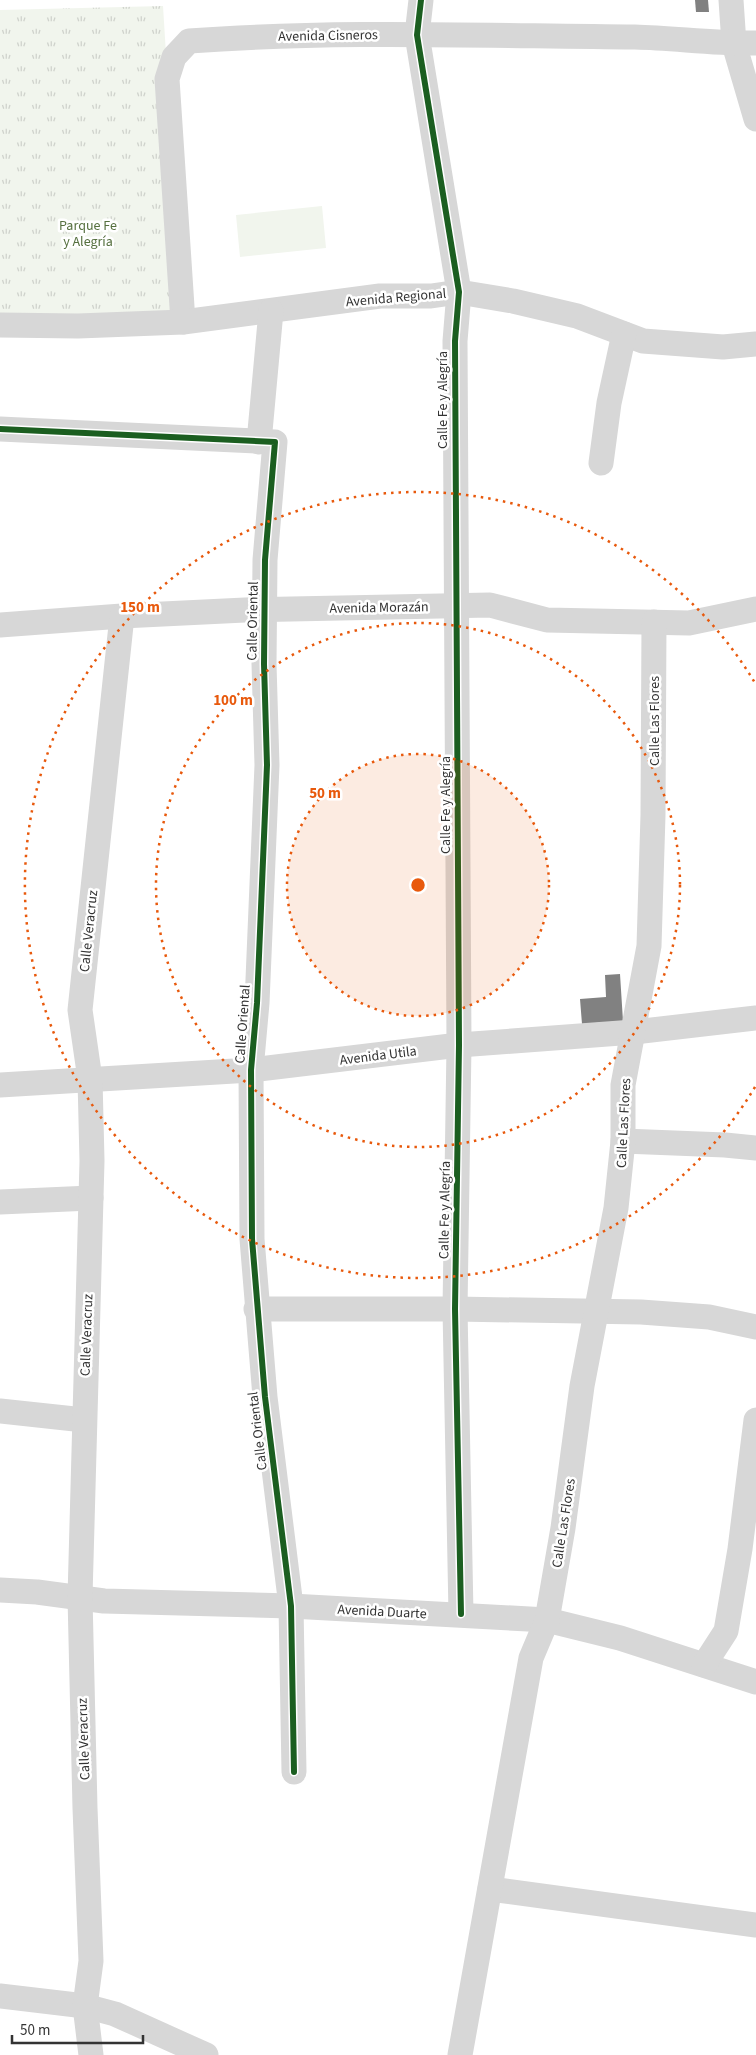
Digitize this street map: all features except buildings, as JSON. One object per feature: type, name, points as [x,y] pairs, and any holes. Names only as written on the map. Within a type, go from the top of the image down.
[{"type":"street","name":"Calle Fe y Alegría","points":[[421,0],[417,35],[459,292],[454,341],[460,1045],[455,1309],[461,1614]]},
{"type":"street","points":[[730,0],[745,43],[756,120]]},
{"type":"street","name":"Avenida Cisneros","points":[[183,322],[166,79],[174,57],[190,41],[250,36],[417,35],[654,38],[745,43]]},
{"type":"street","name":"Avenida Regional","points":[[0,325],[78,326],[183,322],[380,296],[431,296],[459,292],[512,301],[577,316],[643,341],[723,347],[756,344]]},
{"type":"street","name":"Calle Oriental","points":[[271,311],[264,610],[267,765],[257,1003],[251,1070],[252,1240],[256,1309],[291,1606],[294,1772]]},
{"type":"street","points":[[601,463],[609,403],[624,334]]},
{"type":"street","points":[[0,429],[267,442]]},
{"type":"street","name":"Avenida Morazán","points":[[0,625],[122,616],[264,610],[490,605],[547,620],[689,623],[756,609]]},
{"type":"street","name":"Calle Veracruz","points":[[91,2055],[85,2006],[92,1961],[85,1808],[80,1597],[92,1161],[90,1079],[80,1010],[122,616]]},
{"type":"street","name":"Calle Las Flores","points":[[460,2055],[531,1658],[547,1620],[563,1528],[582,1386],[616,1208],[623,1141],[623,1085],[648,946],[654,815],[654,622]]},
{"type":"street","name":"Avenida Utila","points":[[0,1085],[251,1070],[460,1045],[634,1032],[756,1018]]},
{"type":"street","points":[[623,1141],[756,1148]]},
{"type":"street","points":[[0,1202],[91,1198]]},
{"type":"street","points":[[256,1309],[598,1310],[710,1318],[756,1327]]},
{"type":"street","points":[[0,1411],[84,1420]]},
{"type":"street","points":[[704,1665],[726,1630],[740,1549],[756,1420]]},
{"type":"street","name":"Avenida Duarte","points":[[0,1590],[37,1592],[104,1601],[291,1606],[547,1620],[620,1638],[756,1682]]},
{"type":"street","points":[[490,1888],[756,1925]]},
{"type":"street","points":[[0,1996],[85,2006],[115,2014],[206,2055]]},
{"type":"green space","name":"Parque Fe y Alegría","points":[[163,6],[183,322],[0,324],[0,10]]},
{"type":"green space","points":[[322,206],[326,248],[240,257],[236,215]]},
{"type":"cycle path","points":[[421,0],[417,35],[459,292],[455,341],[459,1045],[455,1309],[461,1614]]},
{"type":"cycle path","points":[[0,429],[275,442],[265,560],[264,664],[267,765],[257,1003],[251,1070],[252,1239],[265,1397],[291,1606],[294,1772]]}]
